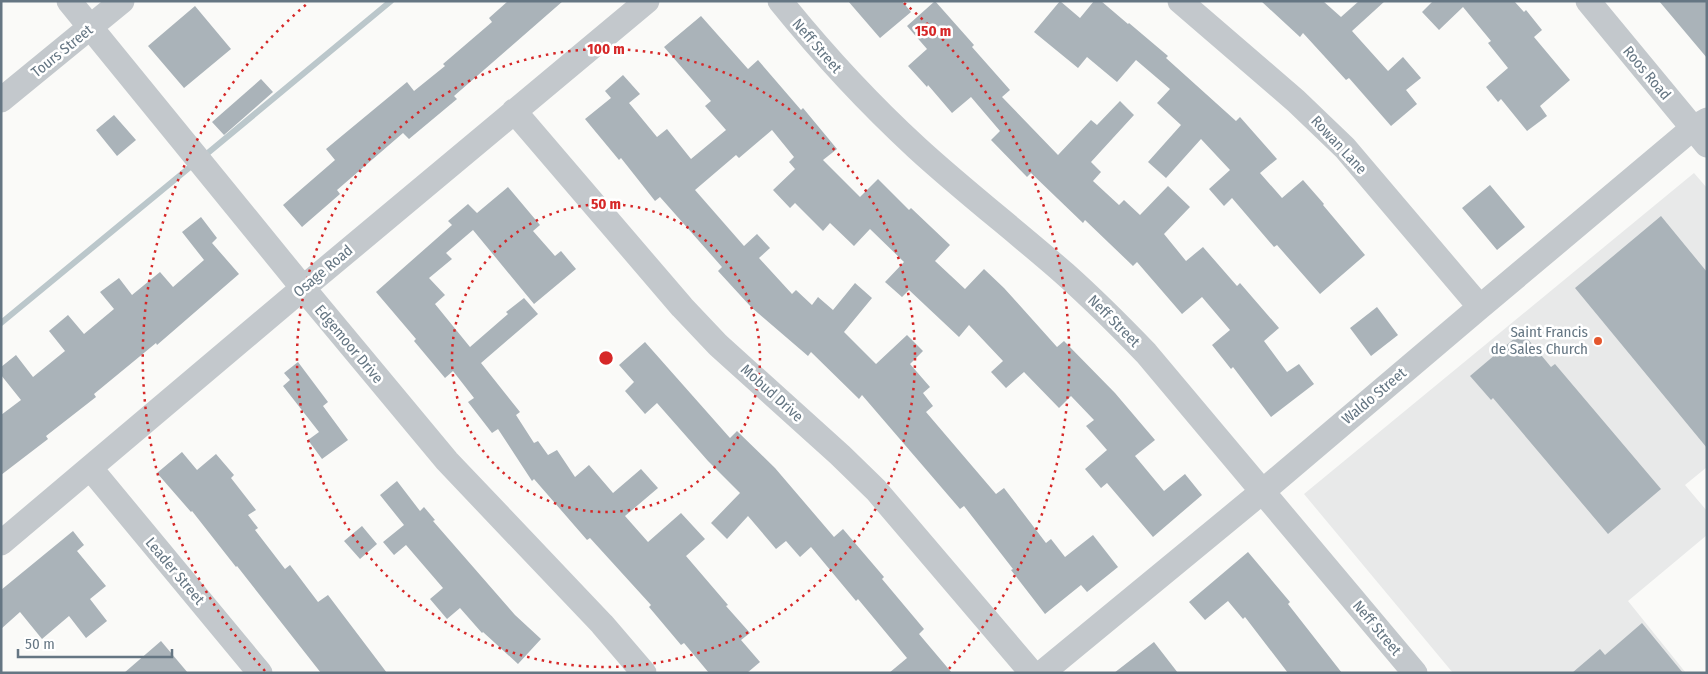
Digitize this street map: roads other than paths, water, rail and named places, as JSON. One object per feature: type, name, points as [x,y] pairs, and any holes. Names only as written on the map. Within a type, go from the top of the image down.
[{"type":"street","name":"Edgemoor Drive","points":[[69,1],[447,461],[602,624],[644,673]]},
{"type":"street","name":"Tours Street","points":[[1,100],[122,1]]},
{"type":"street","name":"Osage Road","points":[[1,543],[647,1]]},
{"type":"street","name":"Neff Street","points":[[780,1],[820,50],[868,101],[911,142],[1066,274],[1109,314],[1146,353],[1415,673]]},
{"type":"street","name":"Rowan Lane","points":[[1180,1],[1296,101],[1344,148],[1480,306]]},
{"type":"street","name":"Roos Road","points":[[1588,1],[1702,131]]},
{"type":"street","name":"Mobud Drive","points":[[514,111],[682,307],[718,344],[876,490],[1032,673]]},
{"type":"street","name":"Waldo Street","points":[[1042,673],[1263,491],[1480,306],[1702,131]]},
{"type":"street","name":"Leader Street","points":[[90,469],[260,673]]},
{"type":"waterway","points":[[203,157],[391,1]]},
{"type":"waterway","points":[[1,323],[195,163]]},
{"type":"place","name":"Saint Francis de Sales Church","points":[[1598,341]]}]
